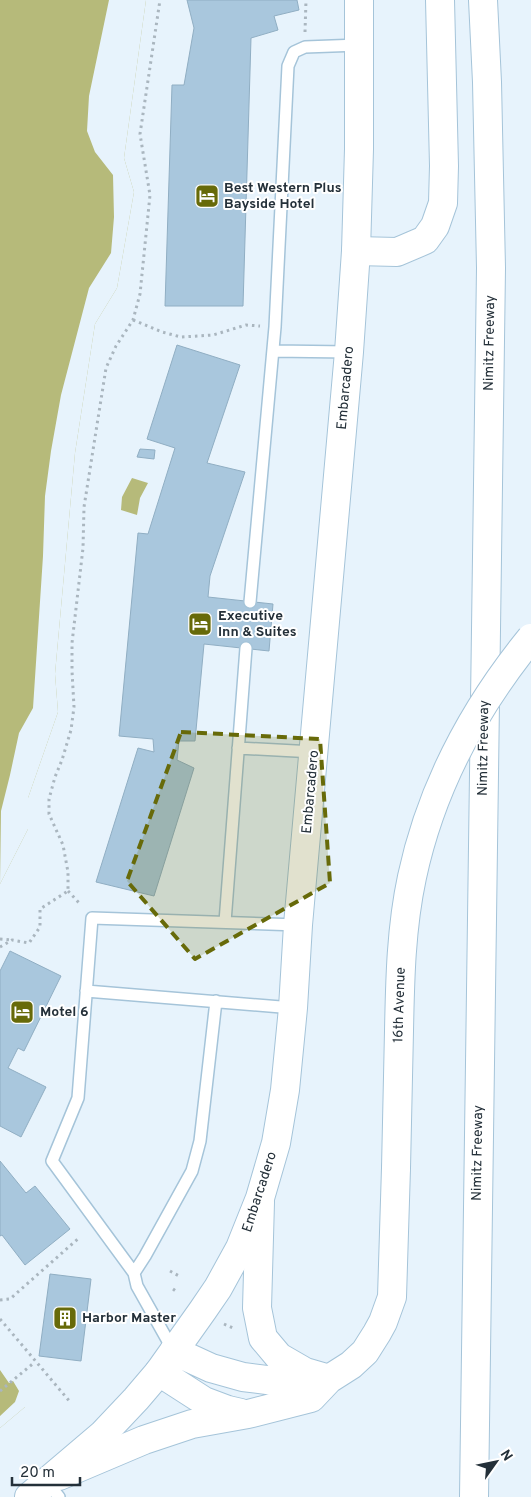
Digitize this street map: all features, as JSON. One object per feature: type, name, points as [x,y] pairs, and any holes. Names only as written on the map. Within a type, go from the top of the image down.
[{"type":"main road","name":"Embarcadero","points":[[45,1492],[108,1430],[136,1399],[167,1362],[218,1288],[240,1248],[260,1198],[276,1143],[285,1090],[293,1008],[298,925],[350,352],[356,251],[359,149],[358,0]]},
{"type":"main road","points":[[356,251],[397,252],[425,240],[435,226],[443,203],[444,166],[440,0]]},
{"type":"main road","name":"Nimitz Freeway","points":[[474,1497],[491,268],[487,82],[483,0]]},
{"type":"main road","name":"16th Avenue","points":[[329,1379],[351,1365],[365,1352],[378,1333],[392,1297],[402,950],[412,877],[420,847],[438,791],[466,732],[509,665],[531,638]]},
{"type":"main road","points":[[260,1198],[257,1308],[264,1338],[279,1357],[305,1372],[329,1379]]},
{"type":"main road","points":[[167,1362],[211,1368],[243,1378],[290,1383],[329,1379]]},
{"type":"main road","points":[[167,1362],[204,1401],[228,1410],[248,1414]]},
{"type":"main road","points":[[45,1492],[144,1440],[192,1424],[248,1414],[311,1398],[329,1379]]},
{"type":"lane","points":[[250,602],[274,351],[288,66],[294,52],[305,47],[359,45]]},
{"type":"lane","points":[[274,351],[350,352]]},
{"type":"lane","points":[[225,922],[246,648]]},
{"type":"lane","points":[[238,748],[315,752]]},
{"type":"lane","points":[[167,1362],[137,1286],[134,1273],[52,1161],[78,1098],[92,918],[298,925]]},
{"type":"lane","points":[[86,991],[293,1008]]},
{"type":"lane","points":[[134,1273],[150,1248],[192,1171],[200,1141],[216,1001]]},
{"type":"path","points":[[0,939],[29,943],[40,927],[40,909],[68,890],[68,872],[63,845],[49,814],[49,799],[62,760],[73,714],[72,643],[83,548],[84,507],[106,368],[116,346],[133,320],[140,294],[150,196],[140,134],[160,0]]},
{"type":"path","points":[[305,47],[306,0]]},
{"type":"path","points":[[133,320],[162,332],[181,337],[213,335],[246,326],[275,327]]},
{"type":"path","points":[[0,947],[12,940]]},
{"type":"path","points":[[0,1300],[10,1299],[80,1237]]},
{"type":"path","points":[[170,1271],[181,1277]]},
{"type":"path","points":[[0,1319],[71,1403]]},
{"type":"path","points":[[0,1391],[35,1362]]},
{"type":"highlighted area","points":[[181,732],[320,739],[330,883],[195,959],[127,881]]},
{"type":"shaded area","points":[[0,0],[146,0],[124,158],[134,192],[117,288],[95,324],[75,453],[55,674],[58,712],[28,798],[28,829],[0,884]]},
{"type":"shaded area","points":[[132,478],[148,483],[140,498],[137,515],[121,510],[122,497]]},
{"type":"shaded area","points":[[0,1353],[22,1389],[25,1407],[0,1428]]},
{"type":"pier","points":[[109,0],[146,0],[124,158],[134,192],[117,288],[95,324],[75,453],[55,674],[58,712],[28,798],[28,829],[0,884],[1,811],[19,733],[33,708],[45,496],[51,451],[61,395],[89,288],[111,253],[114,217],[113,175],[95,152],[87,131],[89,96]]},
{"type":"pier","points":[[0,1350],[8,1359],[24,1387],[27,1402],[25,1407],[0,1428],[0,1416],[15,1402],[19,1391],[13,1381],[9,1383],[0,1370]]},
{"type":"building","name":"Best Western Plus Bayside Hotel","points":[[187,0],[297,0],[299,10],[274,16],[278,30],[251,38],[243,306],[165,306],[172,85],[184,85],[194,28]]},
{"type":"building","name":"Executive Inn & Suites","points":[[177,345],[240,365],[207,463],[245,472],[210,576],[208,597],[273,604],[269,651],[204,644],[195,741],[179,741],[177,760],[194,768],[154,896],[96,882],[138,748],[154,752],[153,739],[119,736],[138,533],[148,534],[175,448],[147,439]]},
{"type":"building","points":[[140,449],[155,450],[154,459],[137,457]]},
{"type":"building","name":"Motel 6","points":[[10,951],[61,976],[24,1051],[18,1048],[8,1068],[46,1087],[21,1137],[0,1126],[0,971]]},
{"type":"building","points":[[0,1161],[26,1193],[35,1186],[70,1229],[25,1265],[2,1235],[0,1236]]},
{"type":"building","name":"Harbor Master","points":[[50,1274],[91,1279],[81,1361],[39,1356]]},
{"type":"place","name":"Best Western Plus Bayside Hotel","points":[[207,196]]},
{"type":"place","name":"Executive Inn & Suites","points":[[200,624]]},
{"type":"place","name":"Motel 6","points":[[22,1012]]},
{"type":"place","name":"Harbor Master","points":[[65,1318]]}]
